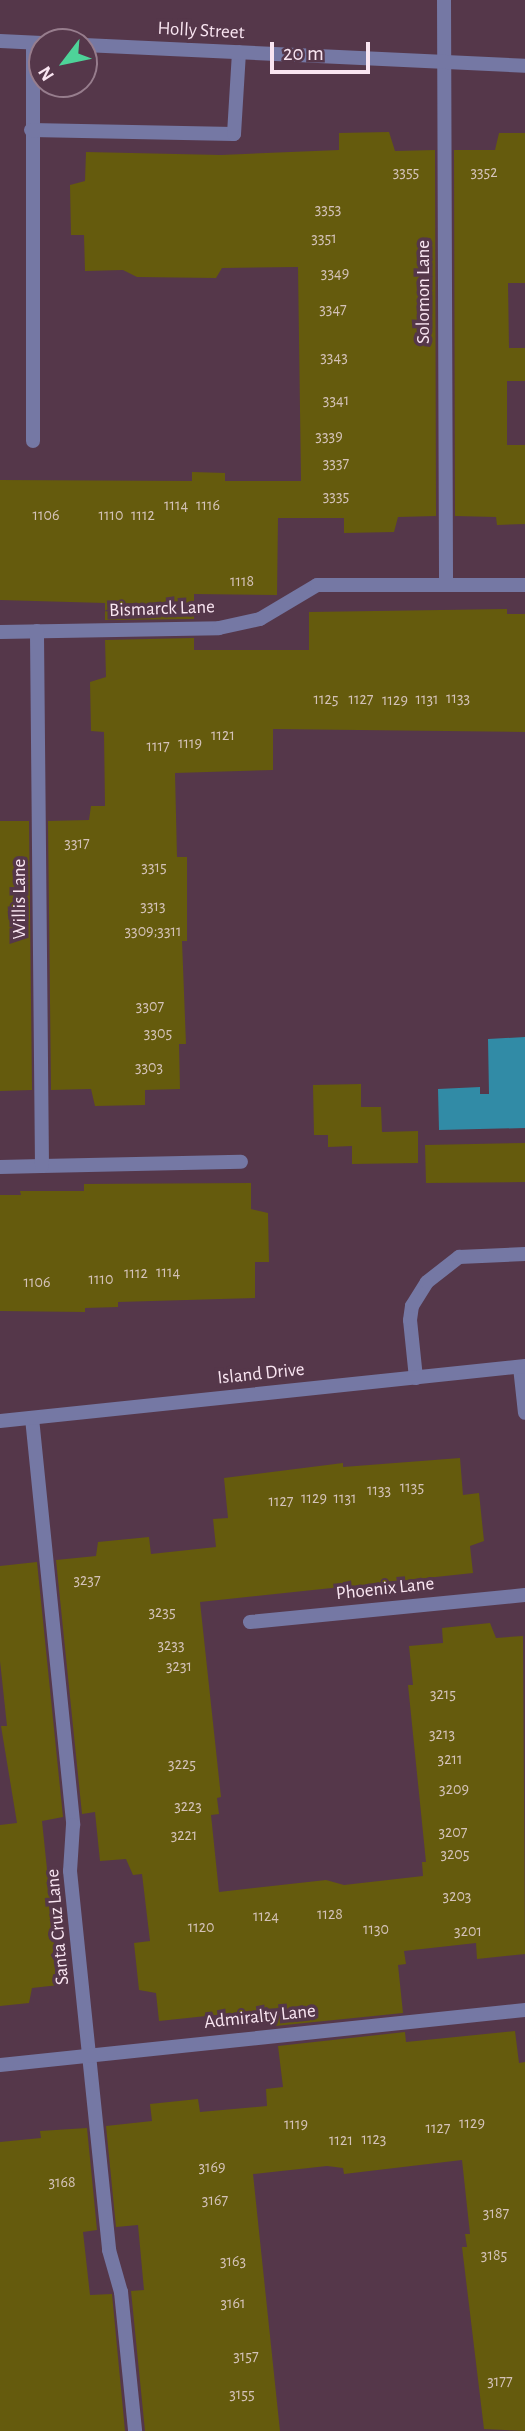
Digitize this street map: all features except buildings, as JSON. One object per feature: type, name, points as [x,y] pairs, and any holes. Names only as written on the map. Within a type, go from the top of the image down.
[{"type":"street","name":"Solomon Lane","points":[[444,0],[442,63],[446,585]]},
{"type":"street","points":[[0,41],[28,43]]},
{"type":"street","name":"Holly Street","points":[[98,46],[525,66]]},
{"type":"street","points":[[31,131],[234,134],[239,52]]},
{"type":"street","points":[[33,98],[31,131],[33,441]]},
{"type":"street","name":"Bismarck Lane","points":[[0,632],[219,628],[260,619],[317,585],[525,585]]},
{"type":"street","name":"Willis Lane","points":[[37,631],[41,1166]]},
{"type":"street","points":[[0,1167],[241,1162]]},
{"type":"street","points":[[416,1378],[410,1320],[412,1306],[427,1282],[459,1257],[525,1254]]},
{"type":"street","points":[[522,1366],[525,1413]]},
{"type":"street","name":"Island Drive","points":[[0,1421],[522,1366]]},
{"type":"street","name":"Santa Cruz Lane","points":[[32,1418],[71,1812],[70,1871],[109,2250],[121,2292],[135,2431]]},
{"type":"street","name":"Phoenix Lane","points":[[250,1622],[525,1595]]},
{"type":"street","name":"Admiralty Lane","points":[[0,2064],[525,2010]]},
{"type":"water","points":[[525,1037],[525,1128],[439,1130],[438,1089],[480,1087],[480,1094],[489,1094],[488,1039]]}]
